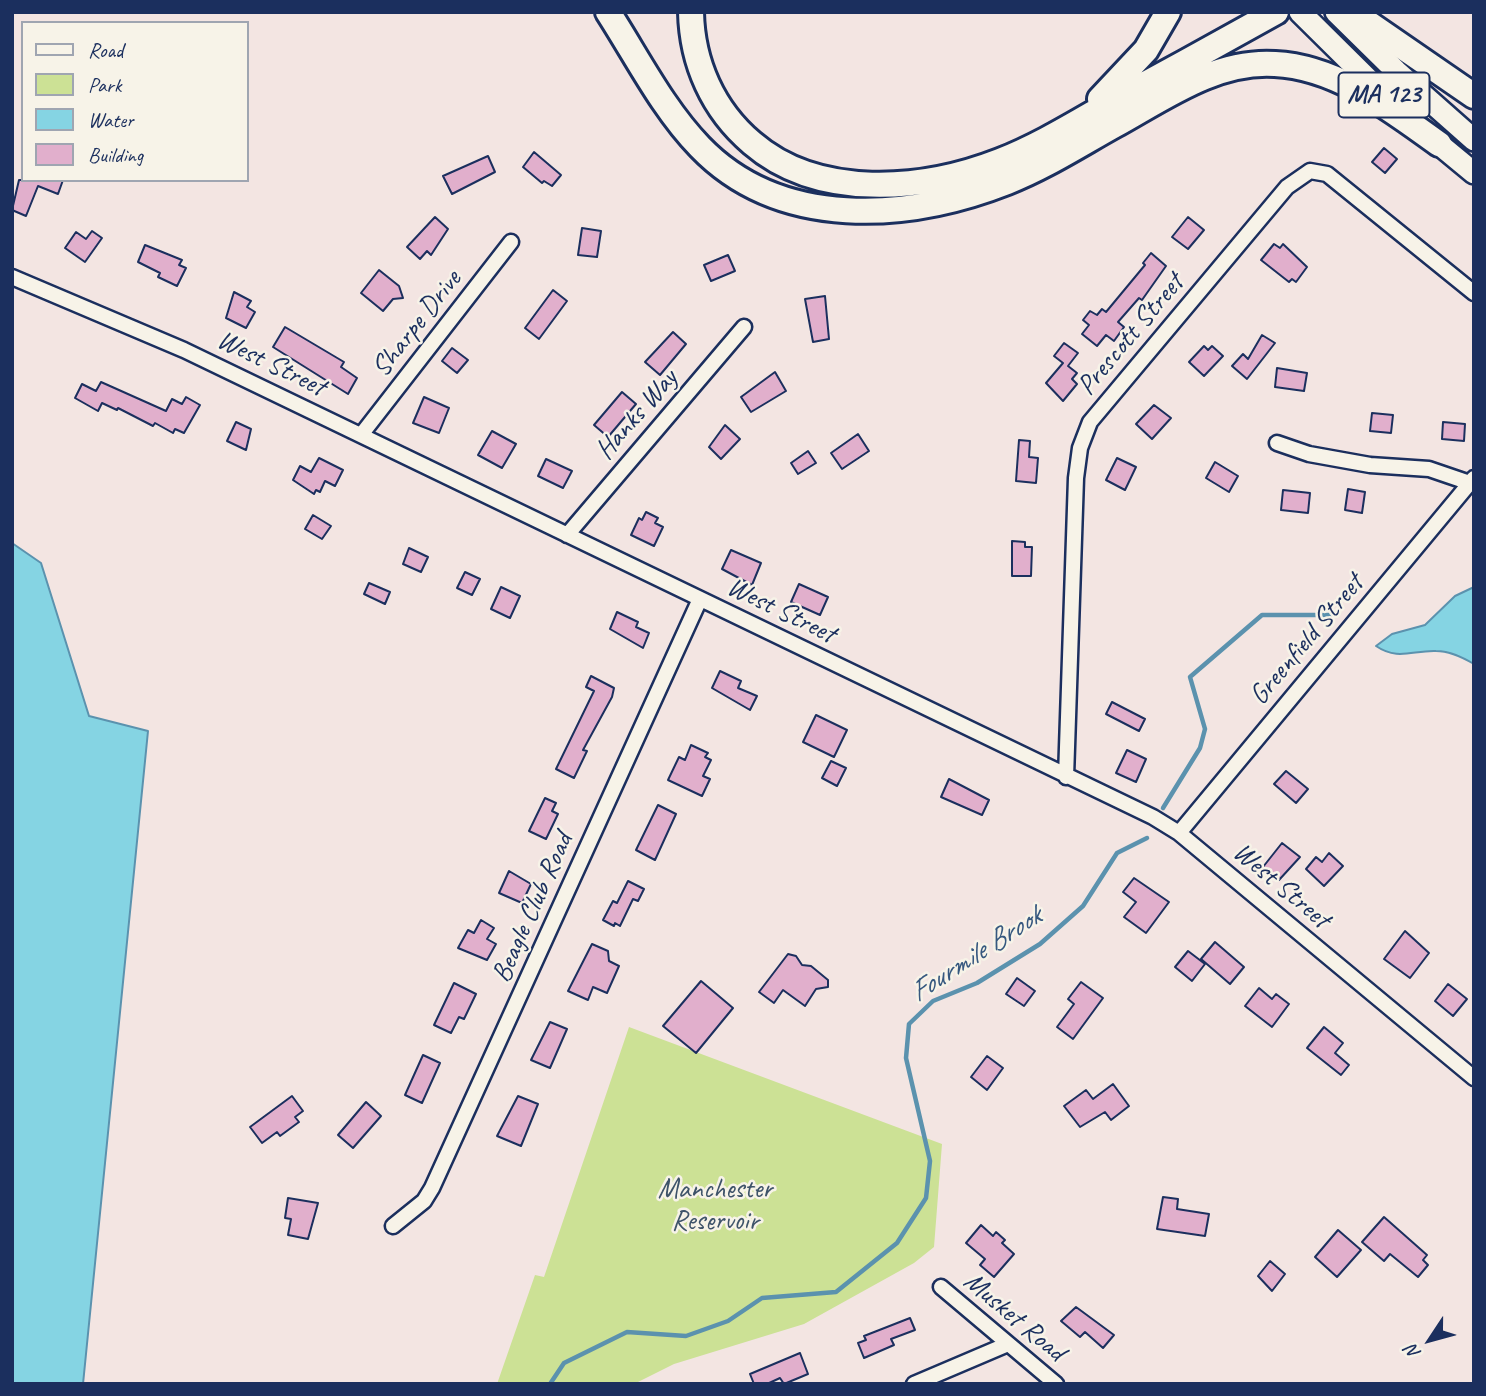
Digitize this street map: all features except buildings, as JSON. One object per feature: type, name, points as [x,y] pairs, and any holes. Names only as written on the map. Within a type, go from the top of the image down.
[{"type":"highway","points":[[608,12],[682,126],[709,155],[761,192],[815,208],[904,208],[985,190],[1036,169],[1194,82],[1245,65],[1286,65],[1326,75],[1371,98],[1439,144]]},
{"type":"highway","points":[[691,12],[700,67],[720,107],[743,135],[763,152],[806,174],[854,183],[923,181],[999,162],[1276,12]]},
{"type":"highway","points":[[1061,130],[1130,69],[1152,41],[1168,12]]},
{"type":"highway","points":[[1352,12],[1474,96]]},
{"type":"main road","name":"MA 123","points":[[1300,12],[1358,70],[1474,173]]},
{"type":"main road","name":"MA 123","points":[[1336,12],[1396,71],[1474,140]]},
{"type":"street","name":"Prescott Street","points":[[1066,777],[1076,478],[1080,448],[1090,422],[1279,197],[1301,174],[1319,170],[1474,293]]},
{"type":"street","name":"Sharpe Drive","points":[[361,435],[511,242]]},
{"type":"street","name":"West Street","points":[[12,276],[184,350],[1153,817],[1179,834],[1474,1078]]},
{"type":"street","name":"Hanks Way","points":[[567,535],[744,327]]},
{"type":"street","points":[[1277,443],[1309,454],[1346,461],[1429,469],[1472,480]]},
{"type":"street","name":"Greenfield Street","points":[[1179,834],[1472,480]]},
{"type":"street","name":"Beagle Club Road","points":[[393,1226],[424,1201],[432,1188],[700,599]]},
{"type":"street","name":"Musket Road","points":[[941,1287],[1056,1384]]},
{"type":"street","points":[[914,1384],[1008,1344]]},
{"type":"green space","name":"Manchester Reservoir","points":[[629,1027],[942,1144],[934,1247],[914,1263],[804,1324],[674,1364],[634,1384],[497,1384],[535,1275],[544,1277]]},
{"type":"water","points":[[12,543],[41,563],[89,716],[148,731],[83,1384],[12,1384]]},
{"type":"water","points":[[1474,587],[1474,664],[1446,652],[1399,654],[1376,646],[1392,634],[1425,625],[1455,596]]},
{"type":"waterway","name":"Fourmile Brook","points":[[1163,808],[1200,748],[1205,729],[1190,677],[1262,615],[1330,615]]},
{"type":"waterway","name":"Fourmile Brook","points":[[550,1384],[564,1363],[627,1332],[686,1336],[728,1321],[762,1298],[836,1292],[897,1243],[926,1198],[930,1161],[906,1058],[909,1024],[933,1001],[977,983],[1040,944],[1083,906],[1117,853],[1147,838]]}]
